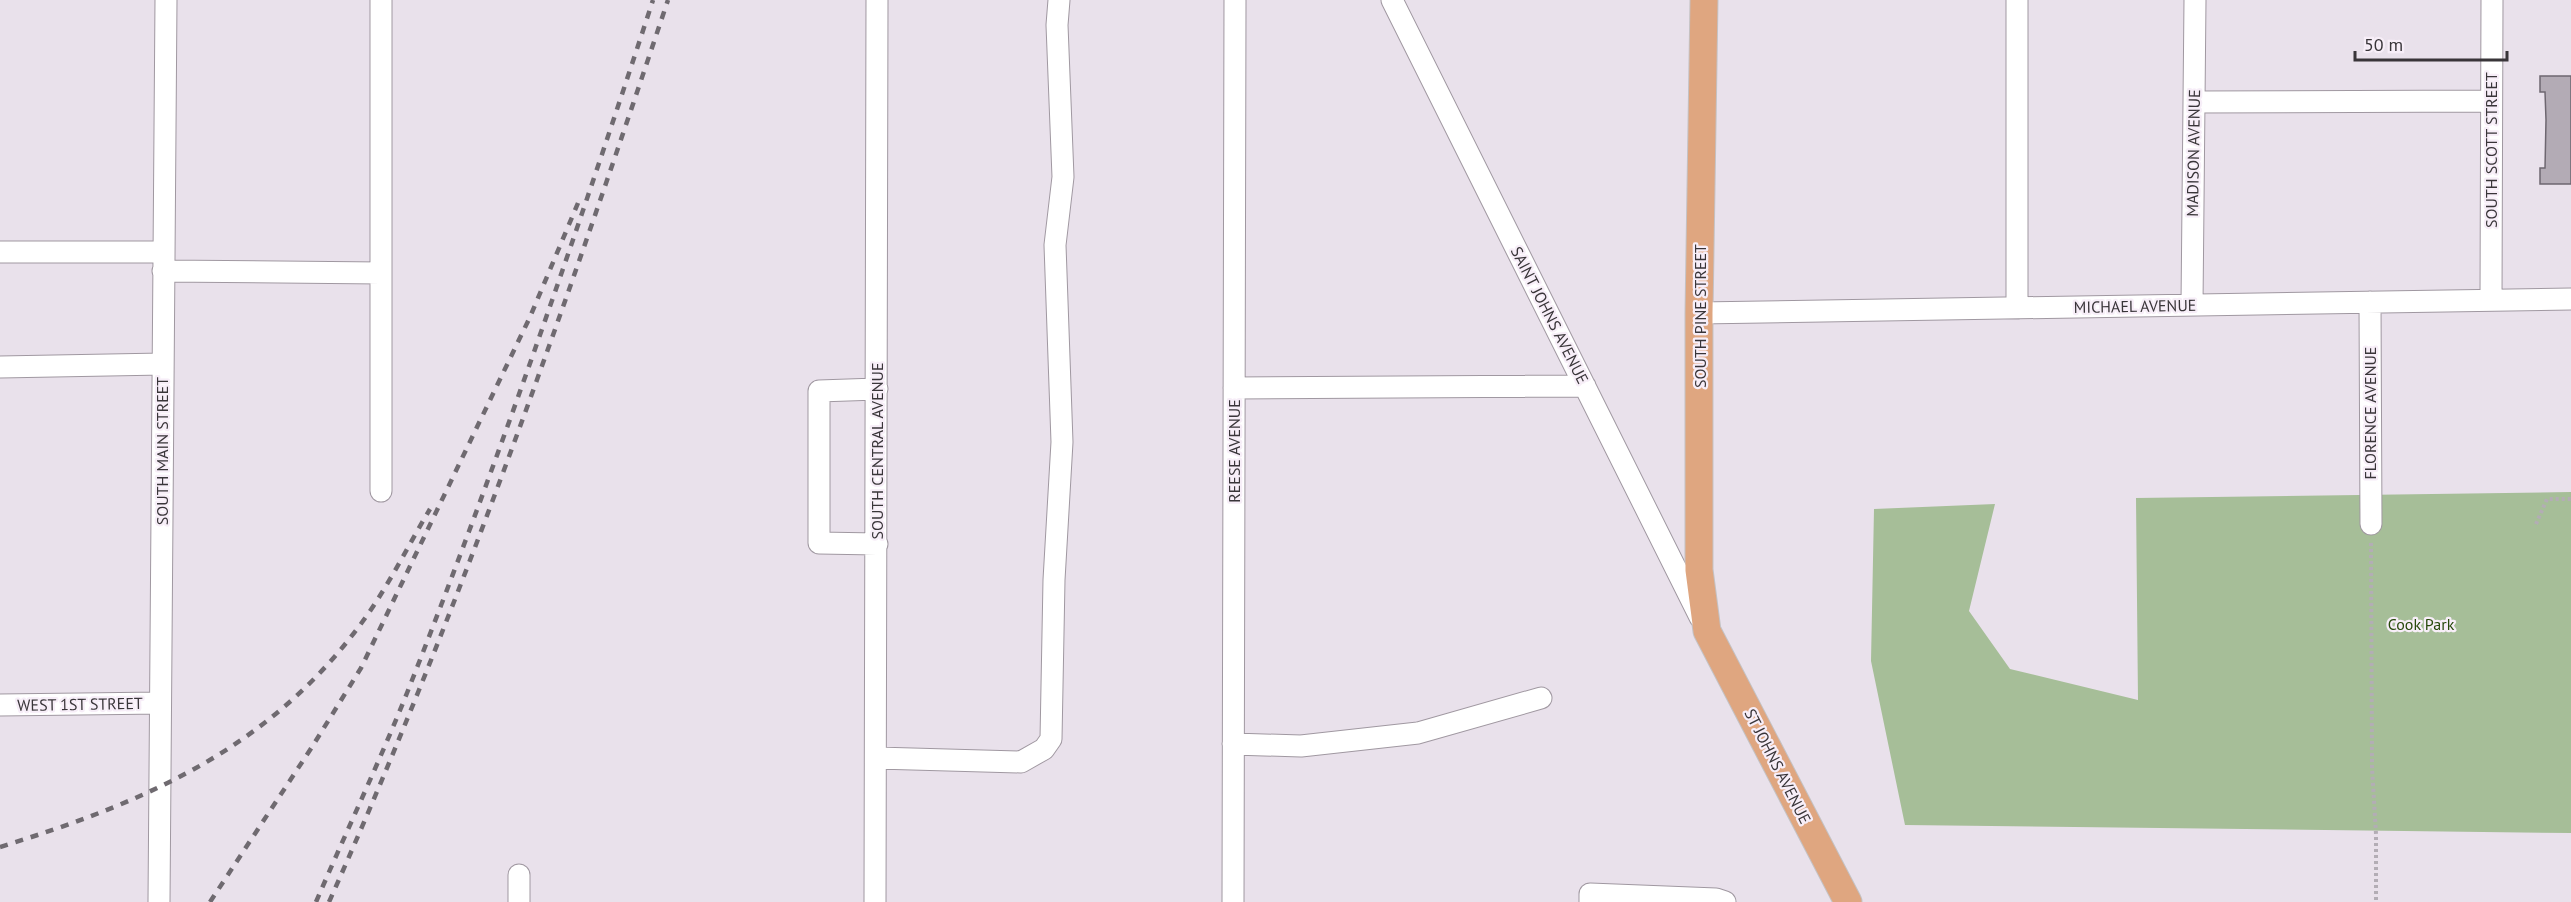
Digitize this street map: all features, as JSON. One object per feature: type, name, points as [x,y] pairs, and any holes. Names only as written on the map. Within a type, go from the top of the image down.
[{"type":"main road","name":"SOUTH PINE STREET","points":[[1704,0],[1699,313],[1700,570],[1707,631]]},
{"type":"main road","name":"ST JOHNS AVENUE","points":[[1707,631],[1848,902]]},
{"type":"street","name":"SOUTH MAIN STREET","points":[[159,902],[166,0]]},
{"type":"street","points":[[381,0],[381,491]]},
{"type":"street","name":"SOUTH CENTRAL AVENUE","points":[[875,902],[877,0]]},
{"type":"street","points":[[877,758],[1020,762],[1044,749],[1051,738],[1054,580],[1062,441],[1055,244],[1063,177],[1057,25],[1059,0]]},
{"type":"street","name":"REESE AVENUE","points":[[1233,902],[1235,0]]},
{"type":"street","name":"SAINT JOHNS AVENUE","points":[[1392,0],[1707,631]]},
{"type":"street","points":[[2017,0],[2017,308]]},
{"type":"street","name":"MADISON AVENUE","points":[[2192,305],[2195,0]]},
{"type":"street","name":"SOUTH SCOTT STREET","points":[[2491,300],[2492,0]]},
{"type":"street","points":[[2194,102],[2491,101]]},
{"type":"street","points":[[0,252],[381,273]]},
{"type":"street","name":"MICHAEL AVENUE","points":[[1699,313],[2571,299]]},
{"type":"street","name":"FLORENCE AVENUE","points":[[2370,302],[2371,524]]},
{"type":"street","points":[[0,367],[162,364]]},
{"type":"street","points":[[1234,388],[1586,386]]},
{"type":"street","points":[[877,389],[819,391],[819,543],[877,544]]},
{"type":"street","points":[[1233,744],[1301,746],[1418,734],[1541,698]]},
{"type":"street","name":"WEST 1ST STREET","points":[[0,705],[160,703]]},
{"type":"street","points":[[519,874],[519,902]]},
{"type":"street","points":[[1590,898],[1716,899],[1725,902]]},
{"type":"path","points":[[2536,524],[2547,500],[2571,499]]},
{"type":"path","points":[[2371,524],[2372,768],[2376,834],[2376,902]]},
{"type":"green space","name":"Cook Park","points":[[2571,492],[2571,833],[1905,825],[1871,661],[1874,509],[1995,504],[1969,611],[2010,669],[2138,700],[2136,498]]},
{"type":"building","points":[[2540,76],[2571,76],[2571,184],[2540,184],[2540,168],[2545,168],[2546,120],[2545,92],[2540,92]]},
{"type":"railway","points":[[316,902],[396,719],[473,521],[565,262],[653,0]]},
{"type":"railway","points":[[329,902],[377,792],[467,568],[550,342],[668,0]]},
{"type":"railway","points":[[210,902],[361,668],[530,317],[578,203]]},
{"type":"railway","points":[[0,847],[103,812],[151,791],[241,740],[282,708],[321,672],[357,629],[386,586],[430,509]]}]
